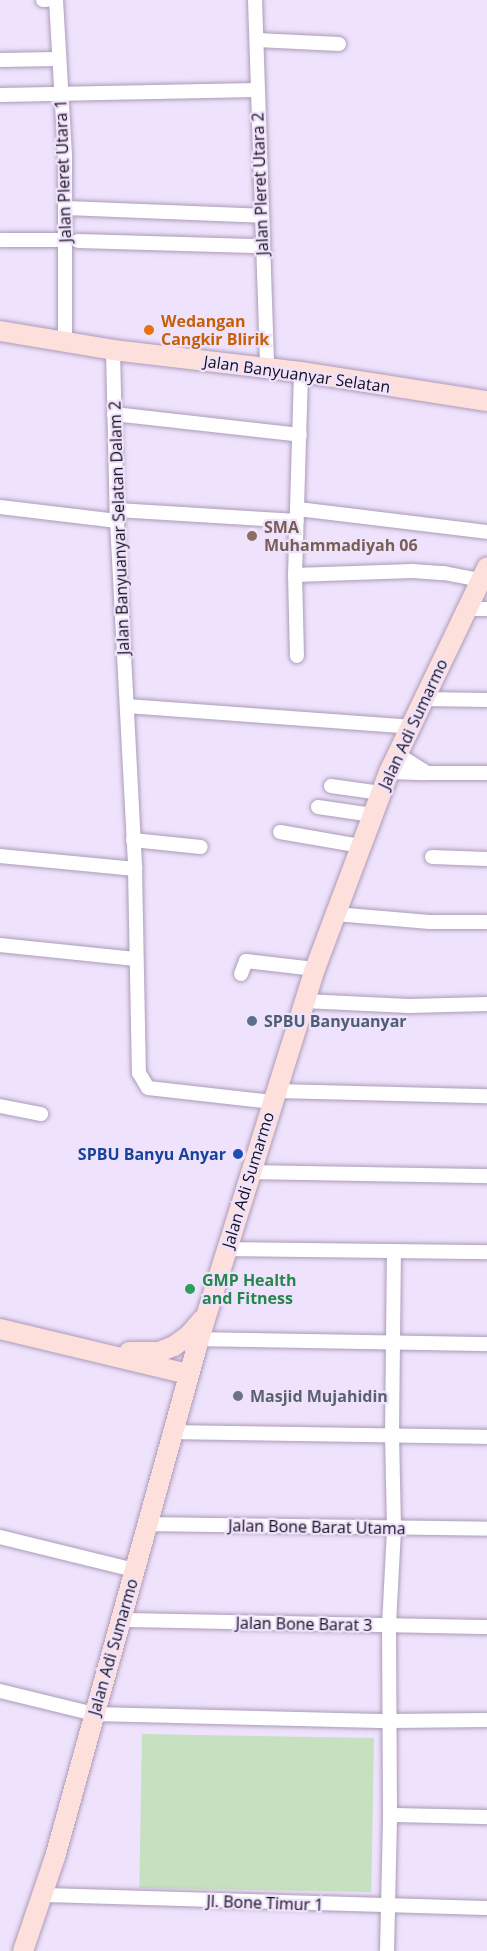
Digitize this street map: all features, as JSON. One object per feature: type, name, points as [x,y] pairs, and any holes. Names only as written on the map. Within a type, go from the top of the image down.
[{"type":"main road","name":"Jalan Banyuanyar Selatan","points":[[0,331],[113,350],[301,372],[487,401]]},
{"type":"main road","name":"Jalan Adi Sumarmo","points":[[23,1951],[44,1895],[188,1374],[304,1001],[360,846],[393,763],[423,699],[477,609],[484,574]]},
{"type":"main road","points":[[82,1347],[141,1353],[159,1352],[189,1335],[207,1315]]},
{"type":"main road","points":[[0,1329],[188,1374]]},
{"type":"street","name":"Jalan Pleret Utara 1","points":[[57,0],[58,59],[64,119],[66,208],[72,241],[65,342]]},
{"type":"street","name":"Jalan Pleret Utara 2","points":[[255,0],[267,369]]},
{"type":"street","points":[[257,40],[339,44]]},
{"type":"street","points":[[0,60],[58,59]]},
{"type":"street","points":[[0,94],[257,90]]},
{"type":"street","points":[[66,208],[261,216]]},
{"type":"street","points":[[0,240],[262,246]]},
{"type":"street","name":"Jalan Banyuanyar Selatan Dalam 2","points":[[113,350],[117,516],[135,869],[139,1073],[148,1088],[274,1096]]},
{"type":"street","points":[[297,656],[295,575],[301,372]]},
{"type":"street","points":[[114,414],[300,435]]},
{"type":"street","points":[[0,507],[117,516],[297,515],[487,532]]},
{"type":"street","points":[[295,575],[412,571],[484,574]]},
{"type":"street","points":[[423,699],[487,700]]},
{"type":"street","points":[[127,706],[410,727]]},
{"type":"street","points":[[393,763],[428,773],[487,772]]},
{"type":"street","points":[[393,763],[428,773]]},
{"type":"street","points":[[331,786],[381,793]]},
{"type":"street","points":[[318,807],[372,815]]},
{"type":"street","points":[[280,832],[360,846]]},
{"type":"street","points":[[133,840],[201,847]]},
{"type":"street","points":[[0,856],[135,869]]},
{"type":"street","points":[[432,857],[487,859]]},
{"type":"street","points":[[335,914],[430,922],[487,922]]},
{"type":"street","points":[[0,945],[135,959]]},
{"type":"street","points":[[241,974],[246,961],[315,969]]},
{"type":"street","points":[[304,1001],[389,1006],[487,1004]]},
{"type":"street","points":[[274,1096],[487,1096]]},
{"type":"street","points":[[0,1106],[41,1114]]},
{"type":"street","points":[[252,1172],[487,1176]]},
{"type":"street","points":[[228,1249],[487,1252]]},
{"type":"street","points":[[387,1951],[390,1815],[389,1625],[394,1529],[392,1437],[394,1251]]},
{"type":"street","points":[[199,1339],[487,1344]]},
{"type":"street","points":[[173,1432],[487,1437]]},
{"type":"street","name":"Jalan Bone Barat Utama","points":[[148,1524],[487,1529]]},
{"type":"street","points":[[0,1537],[134,1570]]},
{"type":"street","name":"Jalan Bone Barat 3","points":[[120,1620],[487,1627]]},
{"type":"street","points":[[0,1691],[94,1714],[390,1721],[487,1720]]},
{"type":"street","points":[[390,1815],[487,1816]]},
{"type":"street","name":"Jl. Bone Timur 1","points":[[44,1895],[389,1907],[487,1908]]},
{"type":"green space","points":[[142,1734],[374,1738],[371,1892],[139,1888]]},
{"type":"place","name":"Wedangan Cangkir Blirik","points":[[149,330]]},
{"type":"place","name":"SMA Muhammadiyah 06","points":[[252,536]]},
{"type":"place","name":"SPBU Banyuanyar","points":[[252,1021]]},
{"type":"place","name":"SPBU Banyu Anyar","points":[[238,1154]]},
{"type":"place","name":"GMP Health and Fitness","points":[[190,1289]]},
{"type":"place","name":"Masjid Mujahidin","points":[[238,1396]]}]
